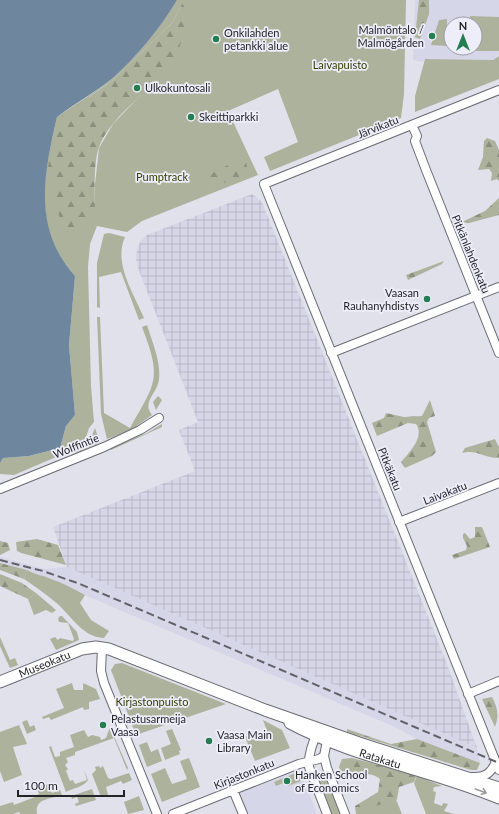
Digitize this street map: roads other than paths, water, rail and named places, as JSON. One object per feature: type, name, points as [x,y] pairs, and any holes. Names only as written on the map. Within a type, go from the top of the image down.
[{"type":"main road","name":"Ratakatu","points":[[90,647],[102,647],[265,710],[324,735],[499,798]]},
{"type":"main road","name":"Museokatu","points":[[0,682],[90,647]]},
{"type":"main road","name":"Ratakatu","points":[[324,735],[470,777],[499,788]]},
{"type":"street","name":"Järvikatu","points":[[264,184],[499,90]]},
{"type":"street","name":"Pitkänlahdenkatu","points":[[412,125],[417,136],[416,141],[426,170],[499,353]]},
{"type":"street","name":"Pitkäkatu","points":[[264,184],[498,766],[491,772],[479,778],[470,777]]},
{"type":"street","points":[[331,353],[499,287]]},
{"type":"street","name":"Wolffintie","points":[[0,489],[104,447],[140,430],[159,418]]},
{"type":"street","name":"Laivakatu","points":[[399,522],[499,483]]},
{"type":"street","points":[[102,647],[101,671],[104,683],[157,814]]},
{"type":"street","points":[[468,694],[499,682]]},
{"type":"street","points":[[324,735],[324,756],[327,768],[345,814]]},
{"type":"street","points":[[324,735],[309,761],[309,767],[327,814]]},
{"type":"street","name":"Kirjastonkatu","points":[[173,814],[324,756]]},
{"type":"street","points":[[233,790],[243,814]]},
{"type":"railway","points":[[0,560],[43,571],[80,584],[499,763]]},
{"type":"place","name":"Malmöntalo / Malmögården","points":[[432,36]]},
{"type":"place","name":"Onkilahden petankki alue","points":[[216,39]]},
{"type":"place","name":"Ulkokuntosali","points":[[137,88]]},
{"type":"place","name":"Skeittiparkki","points":[[191,117]]},
{"type":"place","name":"Vaasan Rauhanyhdistys","points":[[427,299]]},
{"type":"place","name":"Pelastusarmeija Vaasa","points":[[103,725]]},
{"type":"place","name":"Vaasa Main Library","points":[[209,741]]},
{"type":"place","name":"Hanken School of Economics","points":[[287,781]]},
{"type":"park label","name":"Laivapuisto","points":[[340,65]]},
{"type":"park label","name":"Pumptrack","points":[[162,177]]},
{"type":"park label","name":"Kirjastonpuisto","points":[[152,702]]}]
